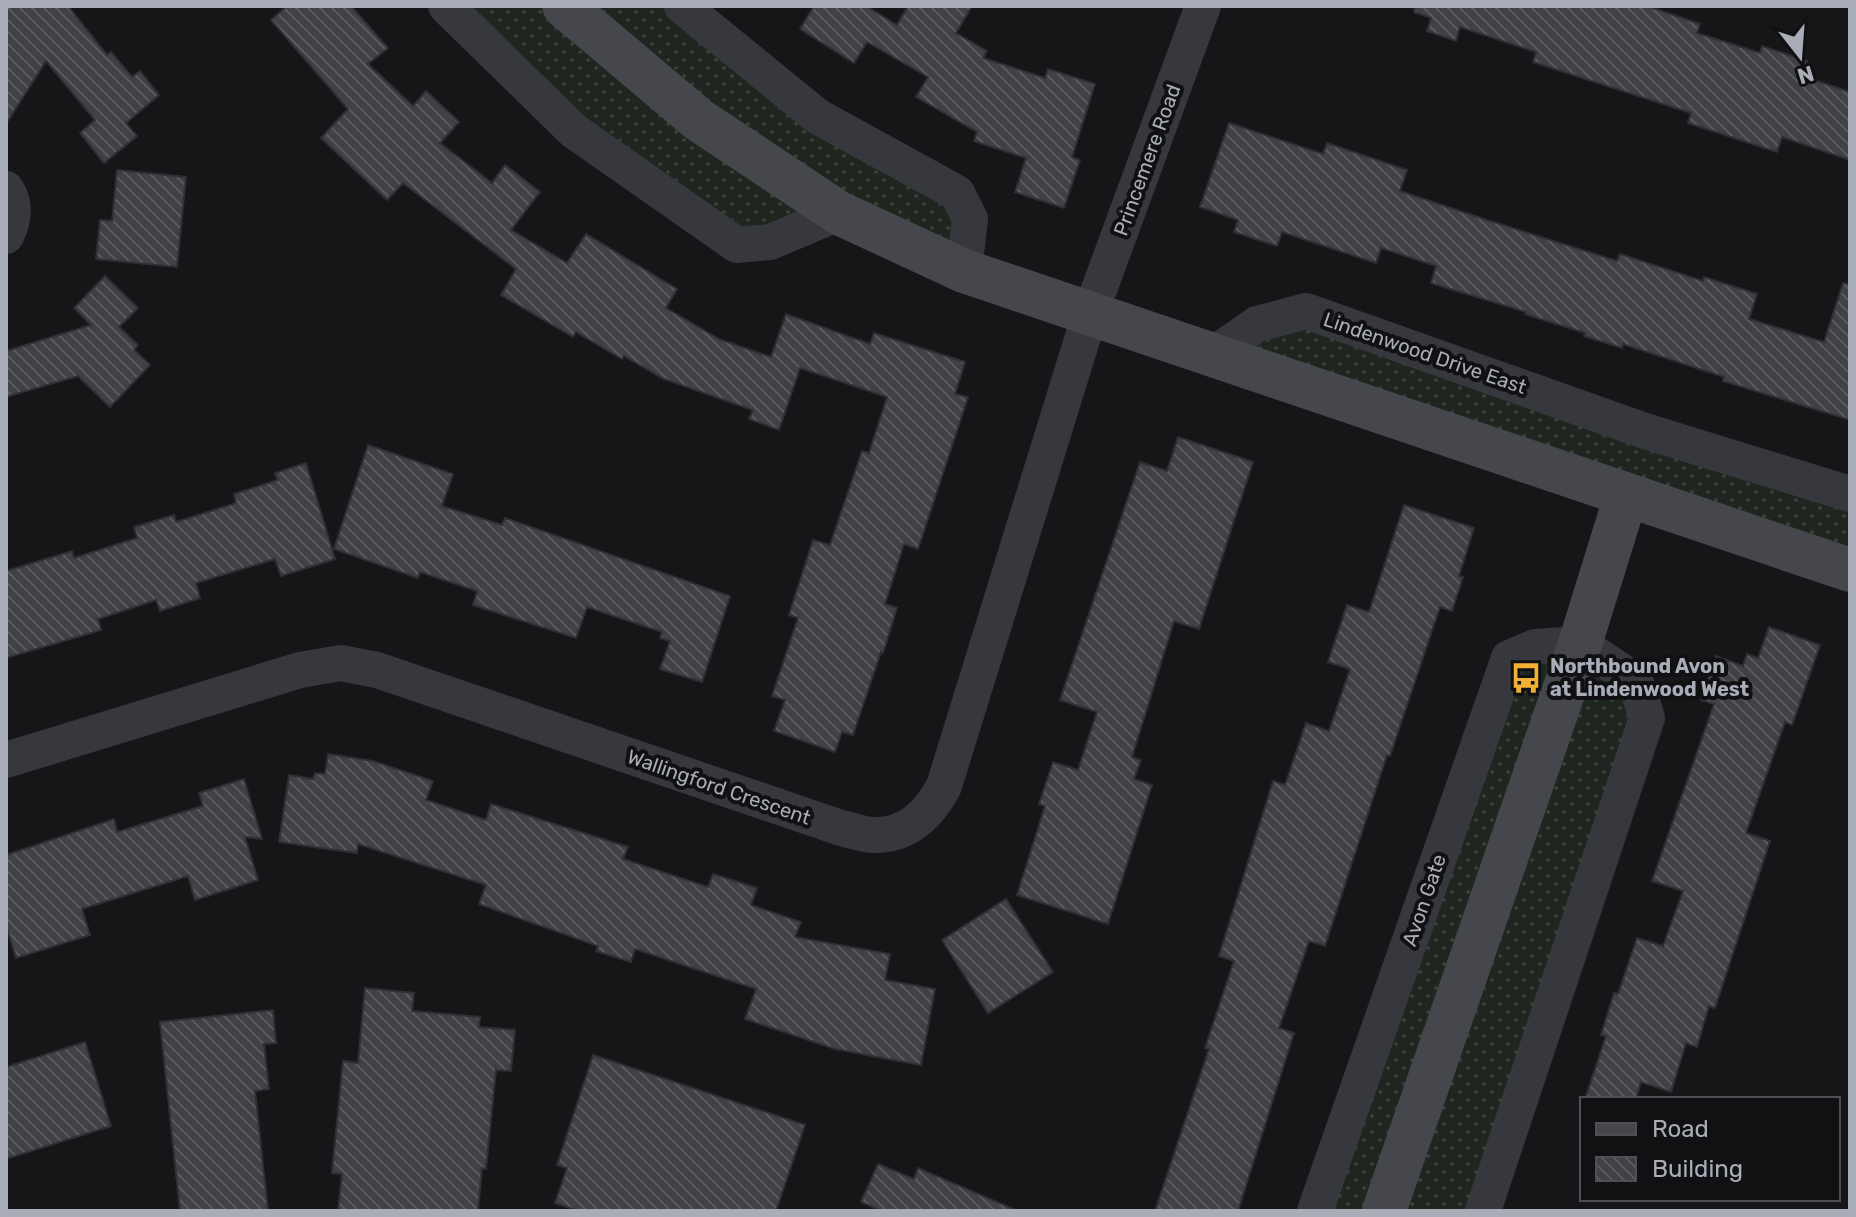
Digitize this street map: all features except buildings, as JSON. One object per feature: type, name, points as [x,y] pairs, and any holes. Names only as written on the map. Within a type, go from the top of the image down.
[{"type":"street","points":[[446,6],[574,131],[737,245],[770,242],[839,213]]},
{"type":"street","points":[[564,6],[699,120],[839,213],[964,271],[1850,570]]},
{"type":"street","points":[[682,6],[817,116],[957,193],[970,219],[964,271]]},
{"type":"street","name":"Princemere Road","points":[[1090,314],[1203,6]]},
{"type":"street","points":[[6,189],[13,208],[12,223],[6,236]]},
{"type":"street","name":"Lindenwood Drive East","points":[[1211,356],[1257,324],[1306,311],[1645,431],[1850,494]]},
{"type":"street","name":"Wallingford Crescent","points":[[6,760],[300,670],[341,663],[377,670],[841,828],[874,835],[908,828],[933,808],[944,786],[1090,314]]},
{"type":"street","points":[[1384,1211],[1580,644],[1626,496]]},
{"type":"street","points":[[1483,1211],[1647,718],[1635,680],[1580,644]]},
{"type":"street","name":"Avon Gate","points":[[1315,1211],[1509,658],[1535,647],[1580,644]]},
{"type":"shaded area","points":[[446,6],[682,6],[957,193],[964,271],[839,213],[737,245]]},
{"type":"shaded area","points":[[1306,311],[1850,494],[1850,570],[1211,356]]},
{"type":"shaded area","points":[[1580,644],[1647,718],[1483,1211],[1315,1211],[1509,658]]},
{"type":"place","name":"Northbound Avon at Lindenwood West","points":[[1526,678]]}]
